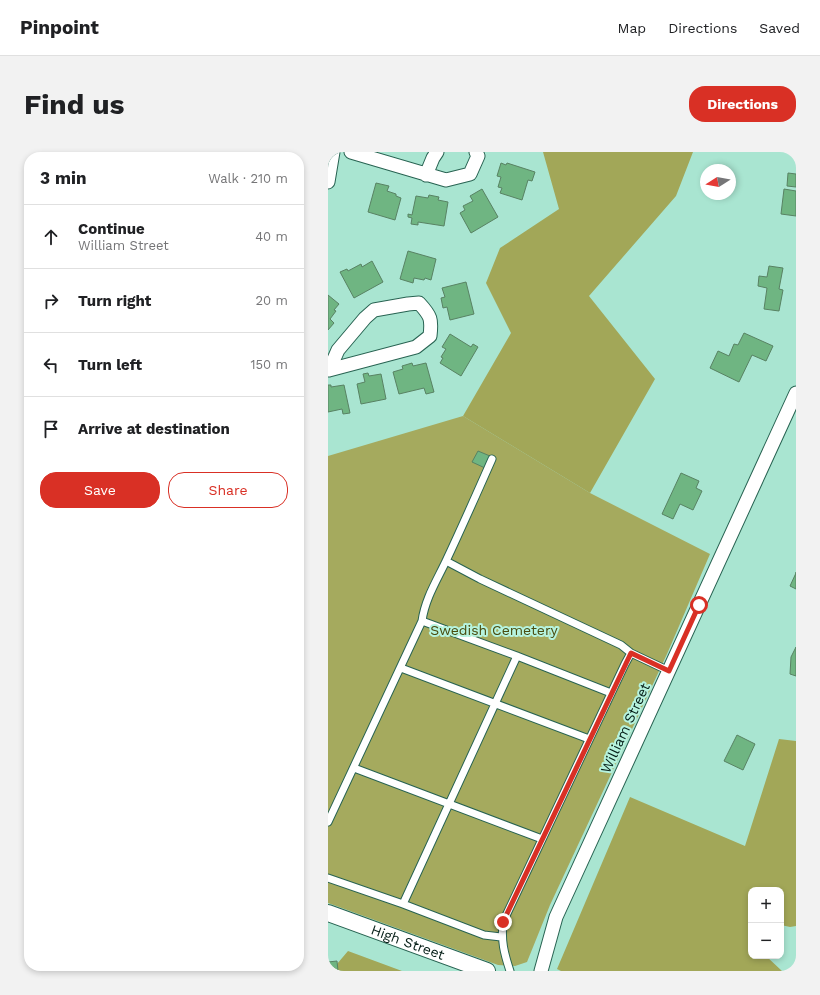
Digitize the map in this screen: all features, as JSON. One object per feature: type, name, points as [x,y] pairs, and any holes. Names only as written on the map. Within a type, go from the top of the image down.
[{"type":"street","points":[[328,182],[333,152]]},
{"type":"street","points":[[351,152],[446,180],[470,174],[478,156],[476,152]]},
{"type":"street","points":[[426,175],[437,152]]},
{"type":"street","points":[[419,303],[427,312],[432,322],[430,336],[416,347],[329,370],[338,350],[374,310],[419,303]]},
{"type":"street","name":"William Street","points":[[541,971],[556,917],[796,393]]},
{"type":"street","name":"High Street","points":[[328,913],[487,971]]},
{"type":"lane","points":[[328,822],[422,621],[426,604],[492,459]]},
{"type":"lane","points":[[446,560],[480,579],[621,644],[631,653],[669,671]]},
{"type":"lane","points":[[422,621],[611,693]]},
{"type":"lane","points":[[510,971],[504,955],[501,937],[503,922],[631,653]]},
{"type":"lane","points":[[403,904],[517,656]]},
{"type":"lane","points":[[400,668],[589,739]]},
{"type":"lane","points":[[354,768],[542,840]]},
{"type":"lane","points":[[328,878],[403,904],[484,935],[501,937]]},
{"type":"green space","points":[[543,152],[693,152],[676,196],[589,296],[655,379],[590,493],[463,416],[511,333],[486,283],[500,248],[559,209]]},
{"type":"green space","name":"Swedish Cemetery","points":[[463,416],[590,493],[710,554],[667,654],[550,905],[527,962],[515,966],[498,965],[328,903],[328,456]]},
{"type":"green space","points":[[779,739],[796,741],[796,926],[784,926],[784,887],[748,887],[748,959],[769,959],[782,971],[561,971],[557,969],[630,797],[745,846]]},
{"type":"green space","points":[[348,951],[402,971],[331,971]]},
{"type":"building","points":[[501,163],[506,165],[507,163],[535,172],[532,181],[528,180],[522,200],[500,193],[502,188],[498,187],[501,177],[497,176]]},
{"type":"building","points":[[788,173],[796,174],[796,187],[787,186]]},
{"type":"building","points":[[376,183],[389,186],[387,191],[396,194],[396,196],[401,198],[395,220],[368,212]]},
{"type":"building","points":[[482,189],[498,217],[471,233],[460,213],[465,210],[463,206],[473,201],[470,196]]},
{"type":"building","points":[[784,189],[796,191],[796,216],[781,214]]},
{"type":"building","points":[[429,195],[439,197],[438,200],[448,202],[444,226],[418,222],[418,225],[411,224],[412,218],[408,217],[408,214],[412,215],[416,196],[428,198]]},
{"type":"building","points":[[408,251],[436,259],[431,280],[425,278],[424,280],[414,278],[413,283],[400,279]]},
{"type":"building","points":[[372,261],[383,282],[354,298],[340,272],[347,269],[348,271],[361,264],[362,267]]},
{"type":"building","points":[[769,266],[783,268],[779,289],[783,290],[779,311],[764,309],[767,288],[758,286],[759,276],[767,277]]},
{"type":"building","points":[[466,282],[474,314],[450,320],[447,307],[443,308],[441,298],[445,297],[442,288]]},
{"type":"building","points":[[328,295],[339,304],[334,310],[336,311],[330,319],[334,323],[328,330]]},
{"type":"building","points":[[744,333],[773,346],[766,361],[752,355],[739,382],[710,368],[718,351],[729,356],[734,344],[738,345]]},
{"type":"building","points":[[450,334],[471,347],[473,344],[478,347],[461,376],[440,363],[443,358],[441,357],[446,349],[442,347]]},
{"type":"building","points":[[412,363],[413,366],[426,363],[434,392],[426,394],[424,388],[399,394],[393,372],[403,369],[402,366]]},
{"type":"building","points":[[368,373],[369,376],[381,374],[386,399],[361,404],[357,384],[365,382],[363,374]]},
{"type":"building","points":[[328,385],[331,385],[331,387],[344,385],[350,413],[343,414],[342,409],[328,412]]},
{"type":"building","points":[[478,451],[490,456],[485,468],[472,462]]},
{"type":"building","points":[[681,473],[699,481],[696,488],[702,491],[693,510],[680,504],[673,519],[662,514]]},
{"type":"building","points":[[796,573],[796,589],[790,586]]},
{"type":"building","points":[[796,647],[796,676],[790,674],[791,657]]},
{"type":"building","points":[[737,735],[755,744],[743,770],[724,761]]},
{"type":"building","points":[[337,961],[338,971],[328,971],[328,962]]},
{"type":"route","points":[[503,922],[631,653],[669,671],[699,605]]}]
